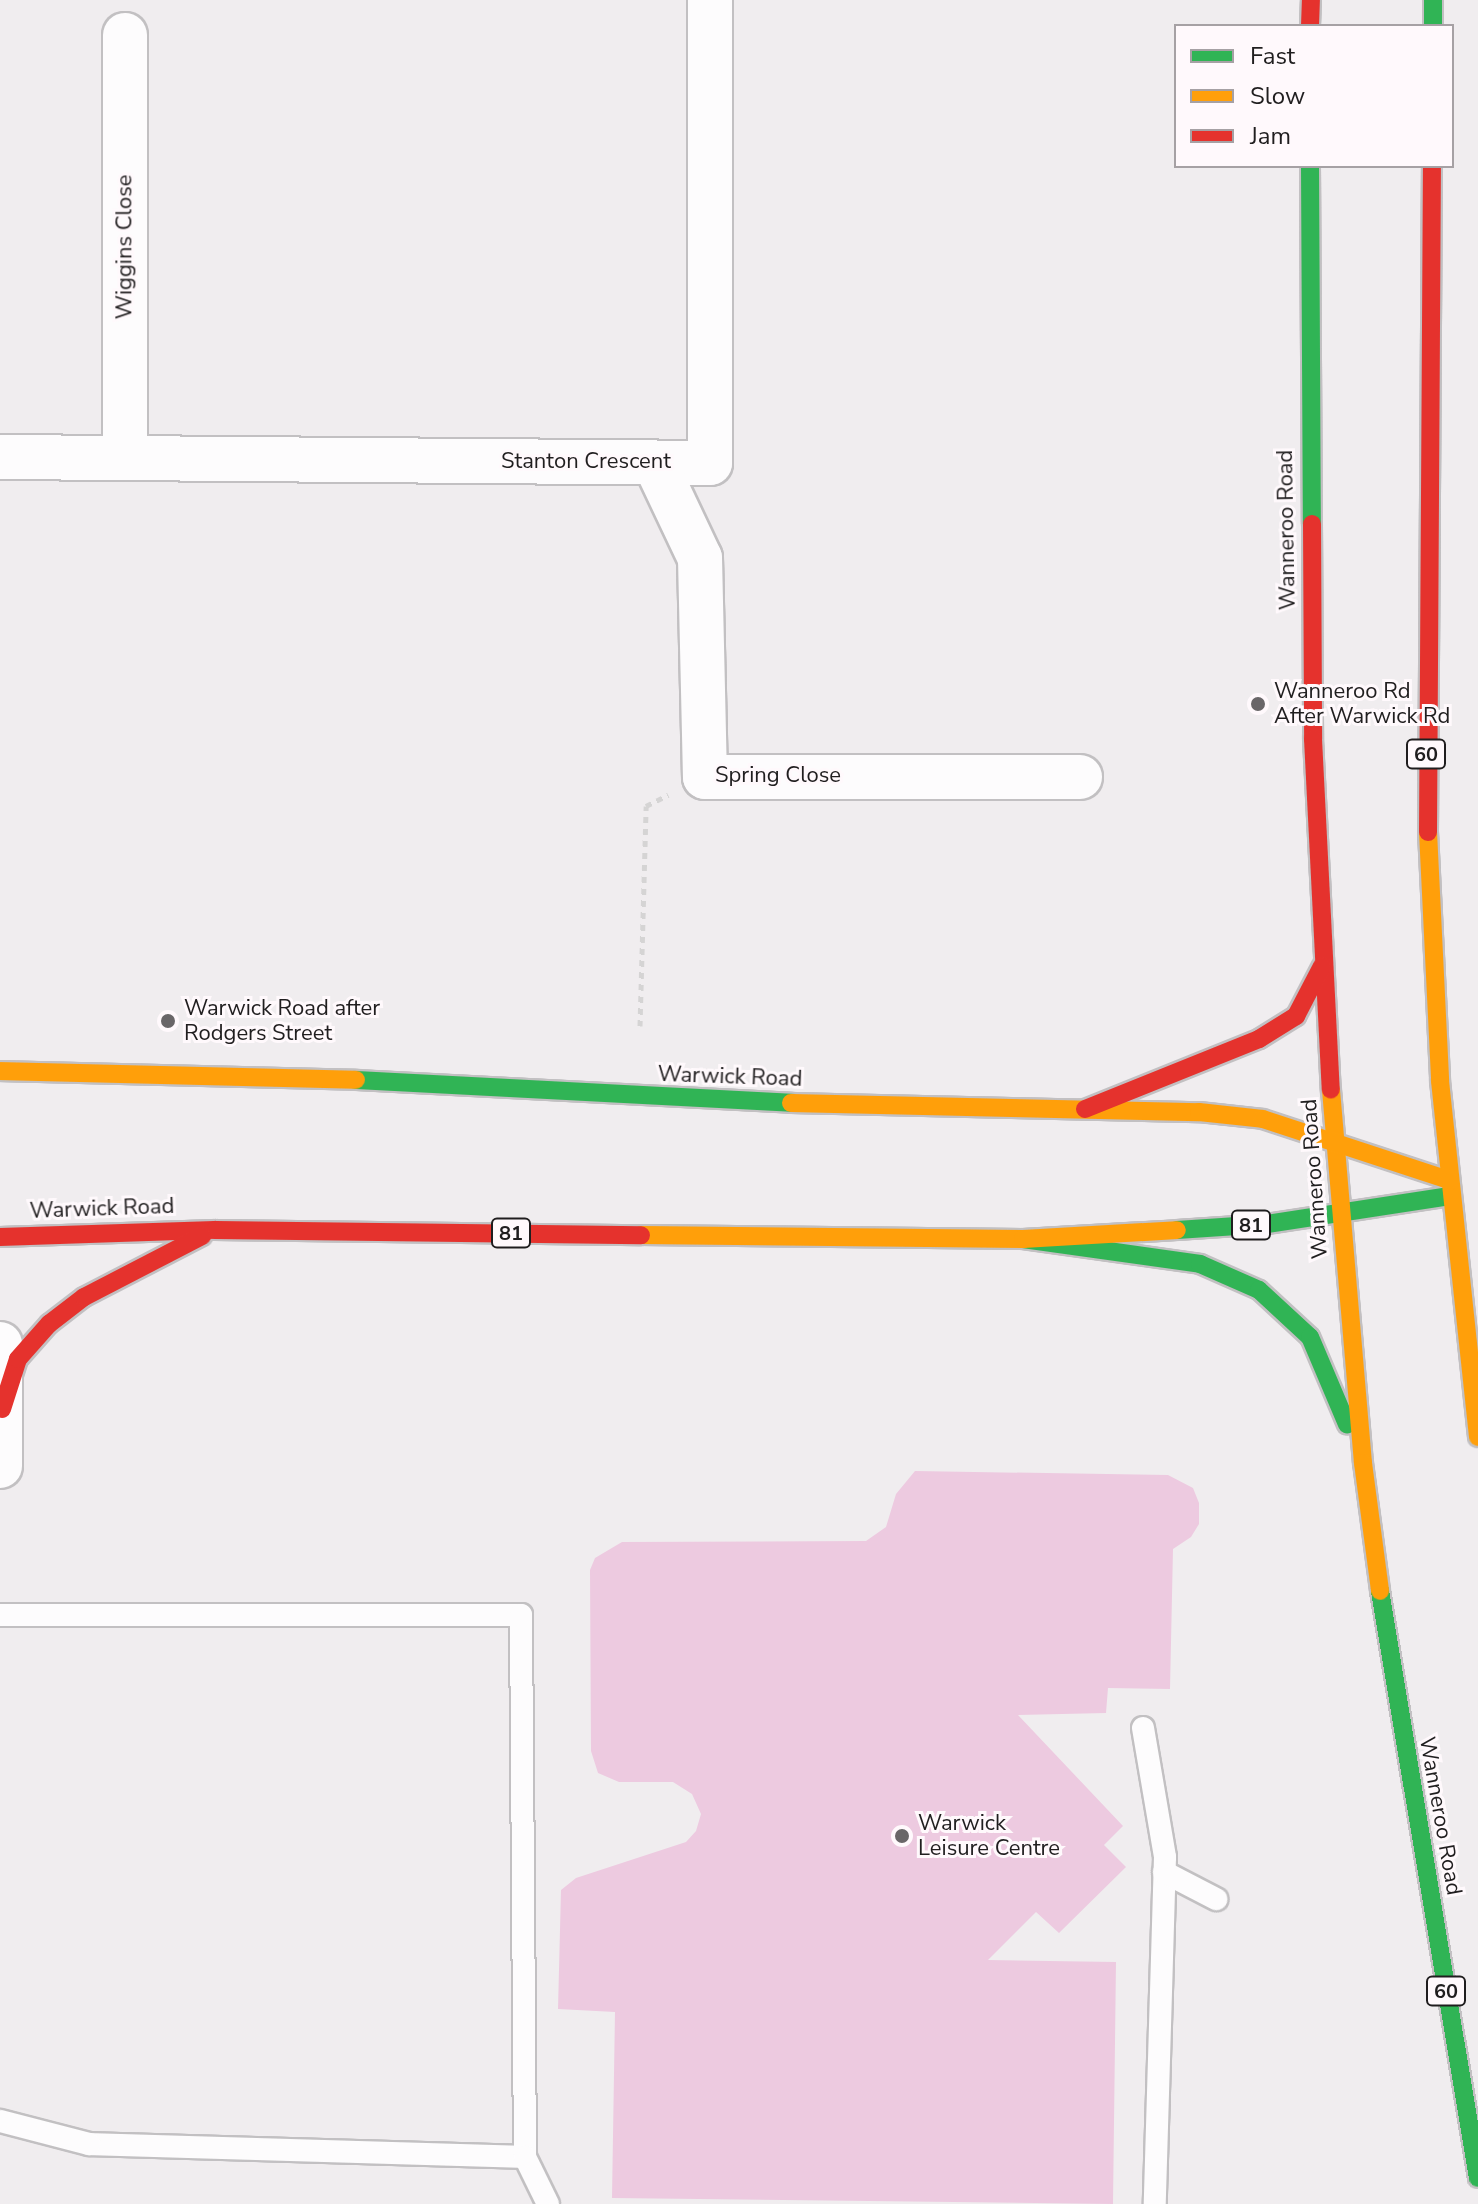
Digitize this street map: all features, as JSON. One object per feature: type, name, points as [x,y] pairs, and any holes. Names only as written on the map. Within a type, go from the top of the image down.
[{"type":"main road","points":[[1310,24],[1311,0]]},
{"type":"main road","points":[[1433,0],[1433,24]]},
{"type":"main road","name":"Wanneroo Road","points":[[1310,168],[1313,739],[1322,966],[1336,1144],[1363,1463],[1393,1684],[1478,2178]]},
{"type":"main road","name":"60","points":[[1432,168],[1426,785],[1450,1188],[1478,1437]]},
{"type":"main road","points":[[1085,1109],[1271,1031],[1296,1016],[1322,966]]},
{"type":"main road","name":"Warwick Road","points":[[0,1071],[348,1080],[690,1101],[1085,1109],[1263,1119],[1450,1188]]},
{"type":"main road","name":"Warwick Road","points":[[0,1237],[215,1230],[1023,1239],[1267,1224],[1342,1213],[1450,1188]]},
{"type":"main road","points":[[2,1409],[18,1359],[49,1324],[84,1297],[215,1230]]},
{"type":"main road","points":[[1023,1239],[1200,1264],[1259,1290],[1310,1337],[1363,1463]]},
{"type":"street","name":"Stanton Crescent","points":[[0,457],[710,463],[710,0]]},
{"type":"street","name":"Wiggins Close","points":[[125,35],[125,458]]},
{"type":"street","name":"Spring Close","points":[[655,463],[700,558],[705,777],[1080,777]]},
{"type":"street","points":[[0,1344],[0,1466]]},
{"type":"lane","points":[[0,1615],[521,1615],[525,2157],[548,2204]]},
{"type":"lane","points":[[1143,1728],[1164,1872],[1155,2204]]},
{"type":"lane","points":[[1164,1872],[1216,1899]]},
{"type":"lane","points":[[0,2121],[89,2144],[525,2157]]},
{"type":"path","points":[[640,1026],[646,806],[705,777]]},
{"type":"shaded area","name":"Warwick Leisure Centre","points":[[915,1471],[1168,1475],[1193,1488],[1199,1503],[1199,1524],[1191,1537],[1173,1549],[1170,1689],[1108,1688],[1106,1713],[1018,1715],[1123,1826],[1104,1845],[1126,1867],[1059,1933],[1036,1912],[988,1960],[1116,1962],[1113,2204],[612,2198],[615,2012],[558,2009],[561,1890],[576,1878],[686,1842],[696,1831],[701,1814],[692,1794],[673,1782],[619,1782],[598,1773],[591,1751],[590,1570],[595,1558],[622,1542],[866,1541],[886,1527],[896,1494]]},
{"type":"traffic: fast","points":[[1433,0],[1433,24]]},
{"type":"traffic: fast","points":[[1310,168],[1312,524]]},
{"type":"traffic: fast","points":[[356,1080],[791,1103]]},
{"type":"traffic: fast","points":[[1177,1230],[1267,1224],[1450,1196]]},
{"type":"traffic: fast","points":[[1023,1239],[1200,1264],[1259,1290],[1310,1337],[1347,1424]]},
{"type":"traffic: fast","points":[[1380,1591],[1478,2178]]},
{"type":"traffic: slow","points":[[1428,832],[1440,1081],[1478,1437]]},
{"type":"traffic: slow","points":[[0,1071],[356,1080]]},
{"type":"traffic: slow","points":[[1331,1090],[1363,1463],[1380,1591]]},
{"type":"traffic: slow","points":[[791,1103],[1199,1112],[1263,1119],[1449,1180]]},
{"type":"traffic: slow","points":[[641,1235],[1023,1239],[1177,1230]]},
{"type":"traffic: jam","points":[[1310,24],[1311,0]]},
{"type":"traffic: jam","points":[[1428,832],[1432,168]]},
{"type":"traffic: jam","points":[[1312,524],[1313,739],[1331,1090]]},
{"type":"traffic: jam","points":[[1085,1109],[1259,1039],[1296,1016],[1322,966]]},
{"type":"traffic: jam","points":[[0,1237],[215,1230],[641,1235]]},
{"type":"traffic: jam","points":[[2,1409],[18,1359],[49,1324],[84,1297],[202,1236]]},
{"type":"place","name":"Wanneroo Rd After Warwick Rd","points":[[1258,704]]},
{"type":"place","name":"Warwick Road after Rodgers Street","points":[[168,1021]]},
{"type":"place","name":"Warwick Leisure Centre","points":[[902,1836]]}]
